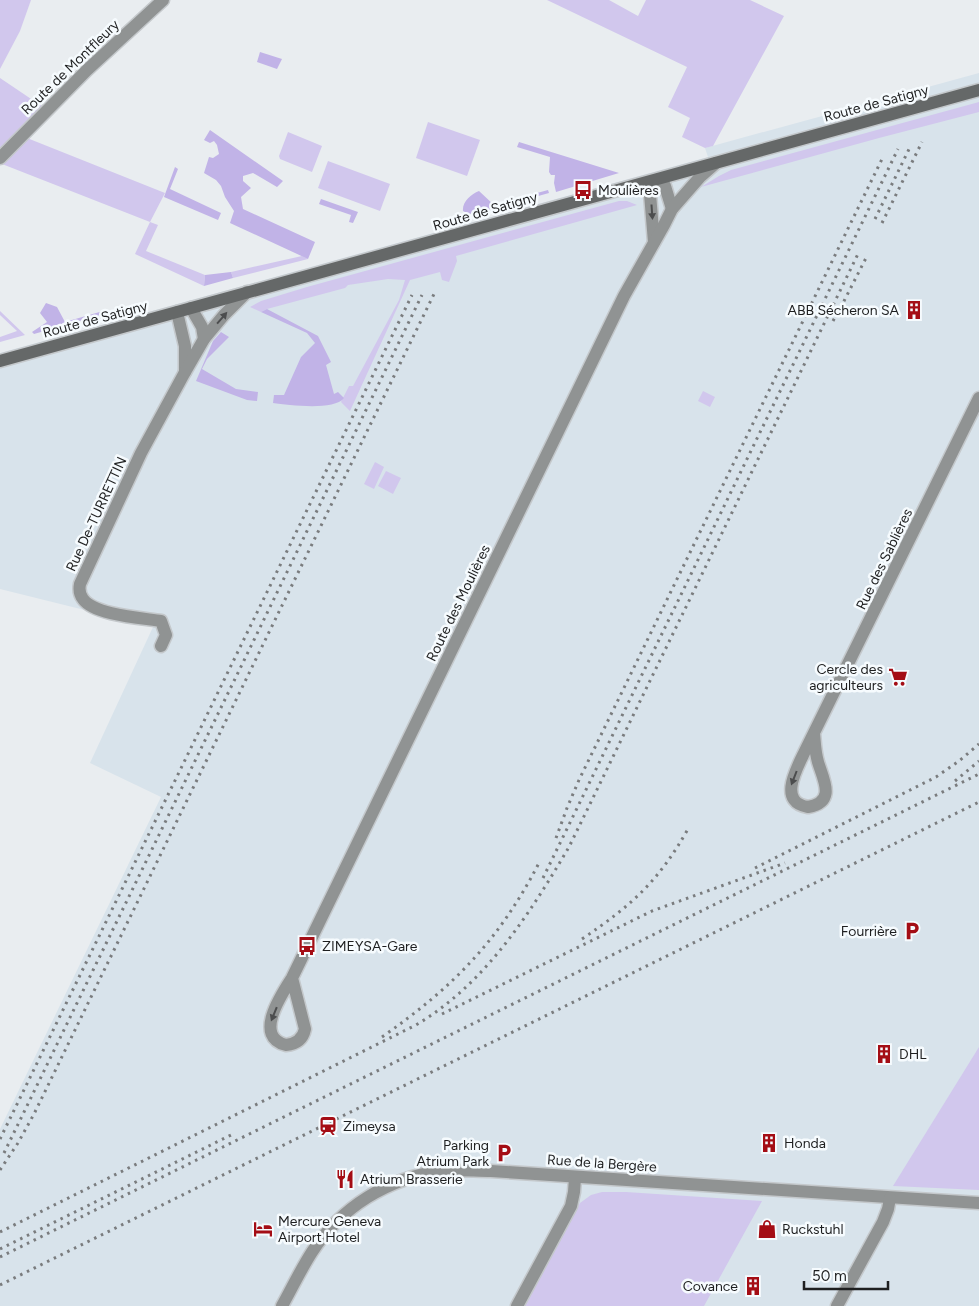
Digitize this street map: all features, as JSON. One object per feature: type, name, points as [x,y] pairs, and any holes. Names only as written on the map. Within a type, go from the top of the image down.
[{"type":"street","name":"Route de Montfleury","points":[[0,158],[87,70],[163,0]]},
{"type":"street","name":"Route de Satigny","points":[[0,361],[979,90]]},
{"type":"street","points":[[672,209],[700,176],[716,163]]},
{"type":"street","points":[[654,180],[664,186],[672,209]]},
{"type":"street","points":[[654,180],[654,242]]},
{"type":"street","name":"Route des Moulières","points":[[292,978],[305,1029],[299,1040],[286,1045],[274,1038],[270,1025],[282,993],[292,978],[620,305],[672,209]]},
{"type":"street","name":"Rue De-TURRETTIN","points":[[161,646],[166,635],[162,621],[109,612],[94,607],[83,599],[79,590],[80,584],[141,453],[185,372],[204,339],[247,292]]},
{"type":"street","points":[[191,308],[202,327],[204,339]]},
{"type":"street","name":"Rue De-TURRETTIN","points":[[177,312],[185,346],[185,372]]},
{"type":"street","name":"Rue des Sablières","points":[[814,733],[817,760],[827,790],[820,802],[808,807],[801,805],[791,793],[791,786],[805,751],[979,398]]},
{"type":"street","name":"Rue de la Bergère","points":[[282,1306],[312,1253],[335,1223],[357,1203],[405,1179],[443,1171],[491,1171],[979,1203]]},
{"type":"street","points":[[516,1306],[571,1206],[575,1178]]},
{"type":"street","points":[[837,1306],[883,1222],[890,1198]]},
{"type":"shaded area","points":[[0,0],[31,0],[20,31],[0,69]]},
{"type":"shaded area","points":[[547,0],[609,0],[638,16],[646,0],[750,0],[784,16],[713,146],[705,148],[682,137],[690,118],[668,107],[687,67]]},
{"type":"shaded area","points":[[260,52],[282,59],[277,69],[257,62]]},
{"type":"shaded area","points":[[979,73],[979,1306],[0,1306],[0,1129],[161,797],[90,763],[153,627],[0,589],[0,353],[708,157],[705,148]]},
{"type":"shaded area","points":[[0,78],[43,107],[0,150]]},
{"type":"shaded area","points":[[979,102],[979,112],[701,187],[731,170]]},
{"type":"shaded area","points":[[428,122],[480,140],[467,176],[416,158]]},
{"type":"shaded area","points":[[210,130],[283,181],[277,187],[253,173],[243,176],[243,181],[251,188],[241,197],[243,209],[315,242],[308,259],[230,223],[234,211],[225,197],[221,186],[216,180],[204,173],[209,157],[213,158],[219,154],[214,141],[210,143],[204,140]]},
{"type":"shaded area","points":[[288,132],[322,146],[312,172],[280,159],[279,156]]},
{"type":"shaded area","points":[[27,138],[165,193],[150,222],[2,164]]},
{"type":"shaded area","points":[[519,142],[619,173],[556,192],[555,175],[551,175],[549,172],[550,157],[517,147]]},
{"type":"shaded area","points":[[328,161],[390,184],[380,211],[318,188]]},
{"type":"shaded area","points":[[175,167],[178,169],[170,189],[221,213],[218,220],[164,197]]},
{"type":"shaded area","points":[[548,190],[549,193],[477,213],[469,214],[463,211],[464,204],[468,199],[479,191],[494,205]]},
{"type":"shaded area","points":[[321,199],[358,212],[353,223],[349,222],[351,215],[319,204]]},
{"type":"shaded area","points":[[619,201],[627,201],[637,205],[456,256],[457,261],[449,282],[442,280],[440,272],[410,280],[350,411],[341,402],[349,386],[353,386],[399,300],[405,280],[388,279],[348,285],[345,288],[261,312],[250,307],[261,301],[307,287]]},
{"type":"shaded area","points":[[150,222],[158,225],[146,251],[205,275],[204,286],[135,254]]},
{"type":"shaded area","points":[[302,256],[308,259],[233,278],[231,272]]},
{"type":"shaded area","points":[[231,272],[233,278],[204,286],[205,275]]},
{"type":"shaded area","points":[[46,303],[57,307],[65,322],[103,311],[107,313],[34,334],[32,332],[47,322],[40,313]]},
{"type":"shaded area","points":[[267,309],[318,336],[331,362],[326,365],[334,394],[338,392],[344,398],[331,405],[321,406],[273,403],[274,395],[284,395],[301,357],[315,343],[307,333],[261,312]]},
{"type":"shaded area","points":[[0,311],[25,335],[0,342],[0,337],[17,331],[0,315]]},
{"type":"shaded area","points":[[221,332],[229,337],[207,359],[202,369],[236,389],[258,392],[257,401],[247,400],[196,381],[213,341]]},
{"type":"shaded area","points":[[703,391],[715,397],[710,407],[698,401]]},
{"type":"shaded area","points":[[375,462],[384,467],[374,489],[364,484]]},
{"type":"shaded area","points":[[386,471],[401,478],[393,494],[378,486]]},
{"type":"shaded area","points":[[979,1047],[979,1190],[893,1186]]},
{"type":"shaded area","points":[[602,1192],[762,1201],[704,1306],[523,1306],[580,1203],[591,1195]]},
{"type":"railway","points":[[882,223],[922,142]]},
{"type":"railway","points":[[875,219],[911,145]]},
{"type":"railway","points":[[543,878],[898,149]]},
{"type":"railway","points":[[556,838],[579,780],[882,159]]},
{"type":"railway","points":[[0,1232],[416,1025],[441,1008],[484,969],[538,898],[569,847],[858,254]]},
{"type":"railway","points":[[833,321],[866,258]]},
{"type":"railway","points":[[0,1170],[34,1114],[435,292]]},
{"type":"railway","points":[[0,1139],[412,295]]},
{"type":"railway","points":[[4,1153],[422,295]]},
{"type":"railway","points":[[755,868],[936,777],[979,744]]},
{"type":"railway","points":[[955,781],[979,761]]},
{"type":"railway","points":[[0,1257],[979,774]]},
{"type":"railway","points":[[0,1285],[979,802]]},
{"type":"railway","points":[[582,939],[615,915],[642,891],[666,864],[688,829]]},
{"type":"railway","points":[[382,1037],[431,1000],[472,961],[507,916],[539,863]]},
{"type":"railway","points":[[442,1014],[652,911],[785,863]]},
{"type":"railway","points":[[0,1249],[233,1134]]},
{"type":"place","name":"Moulières","points":[[583,190]]},
{"type":"place","name":"ABB Sécheron SA","points":[[914,310]]},
{"type":"place","name":"Cercle des agriculteurs","points":[[898,677]]},
{"type":"place","name":"Fourrière","points":[[912,931]]},
{"type":"place","name":"ZIMEYSA-Gare","points":[[307,946]]},
{"type":"place","name":"DHL","points":[[884,1054]]},
{"type":"place","name":"Zimeysa","points":[[328,1126]]},
{"type":"place","name":"Honda","points":[[769,1143]]},
{"type":"place","name":"Parking Atrium Park","points":[[504,1153]]},
{"type":"place","name":"Atrium Brasserie","points":[[345,1179]]},
{"type":"place","name":"Mercure Geneva Airport Hotel","points":[[263,1229]]},
{"type":"place","name":"Ruckstuhl","points":[[767,1229]]},
{"type":"place","name":"Covance","points":[[753,1286]]}]
